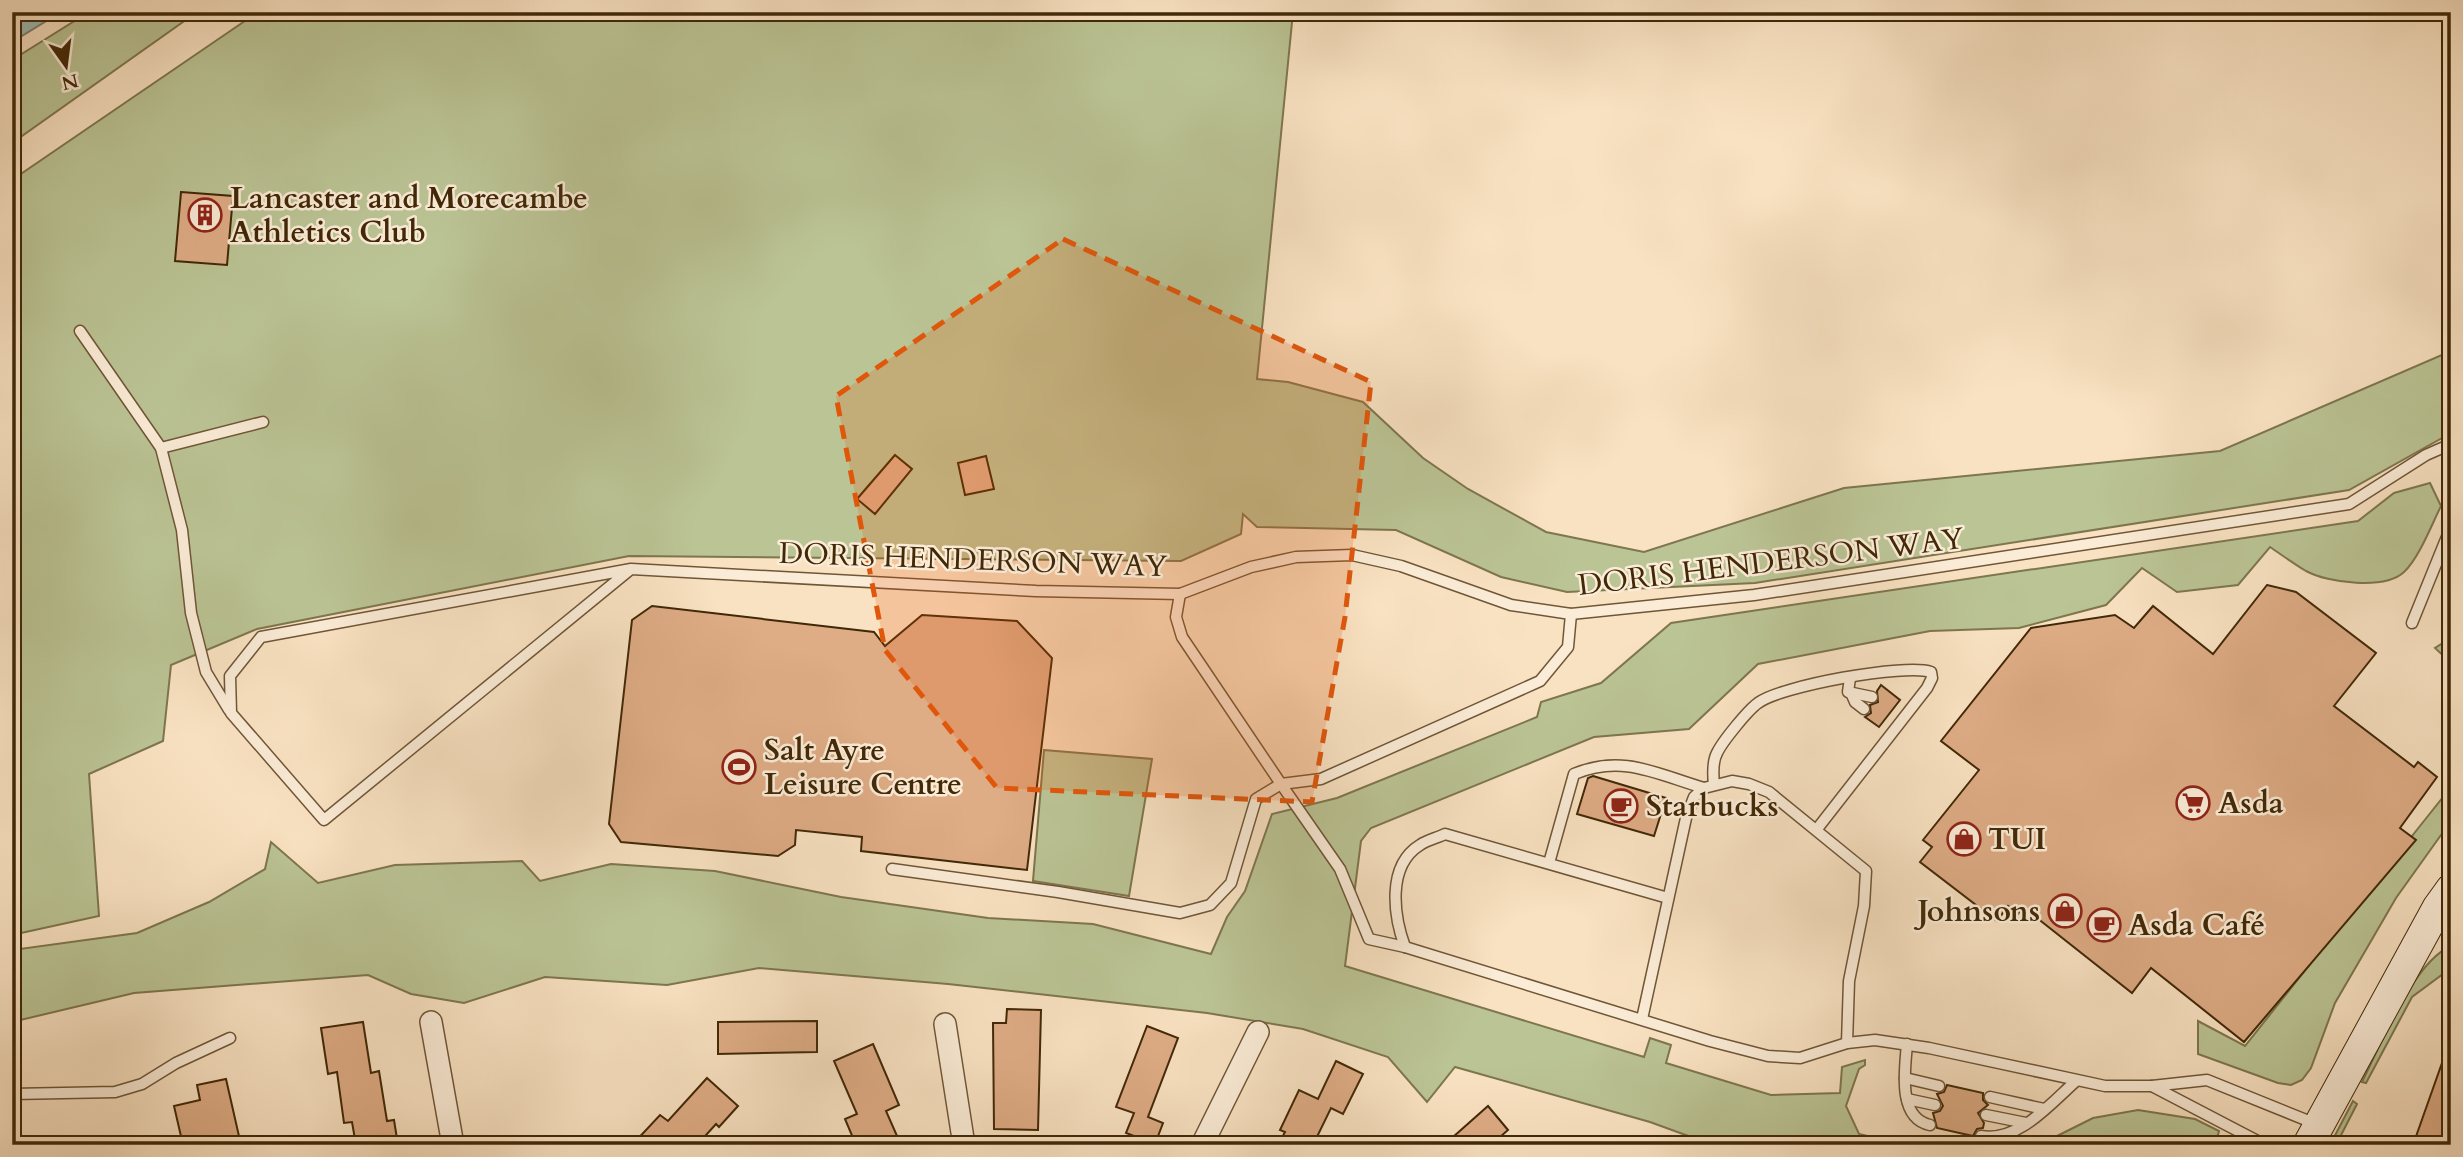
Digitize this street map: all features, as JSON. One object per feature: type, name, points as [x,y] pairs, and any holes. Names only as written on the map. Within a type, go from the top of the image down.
[{"type":"main road","points":[[2313,1135],[2446,904]]},
{"type":"street","points":[[431,1022],[453,1145]]},
{"type":"street","points":[[945,1024],[964,1145]]},
{"type":"street","points":[[1202,1145],[1258,1032]]},
{"type":"lane","points":[[80,331],[161,449],[182,530],[191,613],[206,673],[231,713],[324,820],[631,569]]},
{"type":"lane","points":[[161,449],[263,422]]},
{"type":"lane","name":"DORIS HENDERSON WAY","points":[[231,713],[230,676],[261,637],[631,569],[1036,591],[1180,594],[1251,567],[1296,557],[1352,555],[1401,566],[1511,605],[1571,614],[1754,595],[2349,504],[2426,455],[2451,444]]},
{"type":"lane","points":[[2412,623],[2451,527]]},
{"type":"lane","points":[[1180,594],[1176,617],[1182,637],[1340,869],[1369,939],[1405,947],[1710,1041],[1783,1058],[1822,1054],[1847,1043],[1875,1040],[1907,1044],[2105,1086],[2152,1086],[2207,1080],[2313,1135]]},
{"type":"lane","points":[[892,869],[1058,892],[1180,913],[1210,905],[1231,883],[1256,799],[1281,784],[1321,779],[1540,681],[1568,647],[1571,614]]},
{"type":"lane","points":[[1709,787],[1717,753],[1757,703],[1781,692],[1850,678],[1912,668],[1931,672],[1932,678],[1927,688],[1817,829]]},
{"type":"lane","points":[[1850,678],[1850,693],[1855,702],[1864,709]]},
{"type":"lane","points":[[1850,693],[1861,692],[1872,697]]},
{"type":"lane","points":[[1891,712],[1902,720]]},
{"type":"lane","points":[[1882,723],[1894,732]]},
{"type":"lane","points":[[1549,863],[1574,774],[1599,764],[1625,765],[1709,787]]},
{"type":"lane","points":[[1642,1019],[1686,818],[1694,797],[1709,787],[1732,781],[1769,792],[1861,864],[1867,881],[1849,982],[1847,1043]]},
{"type":"lane","points":[[1405,947],[1396,921],[1396,889],[1405,859],[1419,845],[1445,834],[1668,898]]},
{"type":"lane","points":[[12,1094],[115,1092],[142,1084],[176,1063],[230,1038]]},
{"type":"lane","points":[[1907,1044],[1907,1099],[1913,1114],[1930,1125]]},
{"type":"lane","points":[[1905,1078],[1939,1086]]},
{"type":"lane","points":[[1981,1136],[1994,1138],[2018,1130],[2076,1081]]},
{"type":"lane","points":[[2152,1086],[2265,1145]]},
{"type":"lane","points":[[1990,1097],[2044,1109]]},
{"type":"lane","points":[[1907,1099],[1935,1105]]},
{"type":"lane","points":[[1986,1115],[2026,1123]]},
{"type":"highlighted area","points":[[1063,239],[1371,382],[1345,617],[1312,802],[997,788],[885,650],[836,396]]},
{"type":"green space","points":[[89,12],[197,12],[12,143],[12,60]]},
{"type":"green space","points":[[258,12],[1293,12],[1257,379],[1288,382],[1363,402],[1423,458],[1468,489],[1546,532],[1644,552],[1844,488],[2220,451],[2451,351],[2451,433],[2349,490],[1755,583],[1567,592],[1501,577],[1396,530],[1257,527],[1243,514],[1241,534],[1181,561],[629,556],[257,629],[171,665],[163,741],[89,774],[99,916],[12,935],[12,180]]},
{"type":"green space","points":[[2430,483],[2441,506],[2410,566],[2395,578],[2370,583],[2328,579],[2306,571],[2270,547],[2238,585],[2177,592],[2142,568],[2106,605],[2019,628],[1930,631],[1758,664],[1689,729],[1594,737],[1371,828],[1361,841],[1345,966],[1644,1057],[1650,1038],[1671,1045],[1666,1063],[1771,1095],[1840,1093],[1842,1067],[1865,1060],[1865,1065],[1859,1069],[1846,1106],[1859,1134],[1906,1145],[1713,1145],[1650,1122],[1455,1067],[1427,1102],[1388,1057],[1303,1029],[1207,1013],[948,984],[759,968],[667,985],[545,977],[464,1003],[411,994],[368,975],[134,993],[12,1022],[12,950],[137,933],[209,902],[265,869],[271,842],[318,883],[395,865],[522,861],[540,881],[611,864],[715,871],[841,897],[988,918],[1093,924],[1211,954],[1227,917],[1245,891],[1272,814],[1337,798],[1537,717],[1541,702],[1601,683],[1671,623],[2358,521],[2394,493]]},
{"type":"green space","points":[[2451,638],[2451,663],[2435,648]]},
{"type":"green space","points":[[1044,750],[1152,759],[1129,896],[1033,881]]},
{"type":"green space","points":[[2451,787],[2451,821],[2396,898],[2335,1003],[2311,1068],[2302,1080],[2291,1085],[2278,1083],[2198,1054],[2198,1021],[2245,1046]]},
{"type":"green space","points":[[2451,946],[2451,968],[2412,997],[2366,1083],[2362,1082],[2411,986],[2437,955]]},
{"type":"green space","points":[[2353,1101],[2357,1104],[2336,1145],[2330,1145]]},
{"type":"green space","points":[[2138,1110],[2195,1119],[2219,1131],[2216,1142],[2221,1145],[2039,1145],[2093,1118]]},
{"type":"water","points":[[12,12],[61,12],[12,42]]},
{"type":"building","name":"Lancaster and Morecambe Athletics Club","points":[[181,192],[233,196],[227,265],[175,261]]},
{"type":"building","points":[[895,455],[912,469],[875,514],[857,499]]},
{"type":"building","points":[[986,456],[994,489],[965,495],[958,463]]},
{"type":"building","name":"Asda","points":[[2267,585],[2296,592],[2376,653],[2334,706],[2414,767],[2418,762],[2437,777],[2400,828],[2416,840],[2244,1042],[2151,968],[2132,993],[2023,907],[2018,914],[2008,906],[1997,921],[1920,862],[1932,847],[1923,840],[1979,770],[1941,741],[2031,628],[2115,615],[2134,628],[2153,606],[2213,654]]},
{"type":"building","name":"Salt Ayre Leisure Centre","points":[[652,606],[874,632],[885,646],[922,615],[1017,621],[1052,658],[1027,870],[861,851],[862,837],[796,830],[795,845],[778,856],[621,842],[609,824],[632,620]]},
{"type":"building","points":[[1881,685],[1900,700],[1879,727],[1865,717],[1871,713],[1870,705],[1878,702],[1877,691]]},
{"type":"building","name":"Starbucks","points":[[1593,776],[1666,798],[1654,836],[1577,814],[1588,778]]},
{"type":"building","points":[[1007,1009],[1041,1010],[1038,1130],[994,1129],[993,1023],[1006,1023]]},
{"type":"building","points":[[817,1021],[817,1052],[718,1054],[718,1022]]},
{"type":"building","points":[[363,1022],[371,1073],[379,1071],[387,1121],[394,1120],[398,1145],[356,1145],[352,1122],[344,1123],[337,1072],[328,1074],[321,1028]]},
{"type":"building","points":[[1147,1026],[1178,1038],[1148,1117],[1163,1123],[1155,1144],[1126,1133],[1134,1113],[1116,1107]]},
{"type":"building","points":[[873,1044],[899,1105],[886,1111],[901,1145],[856,1145],[845,1119],[857,1114],[834,1061]]},
{"type":"building","points":[[2448,1046],[2451,1046],[2451,1145],[2413,1145]]},
{"type":"building","points":[[1336,1061],[1363,1074],[1343,1114],[1331,1108],[1313,1145],[1278,1145],[1285,1132],[1280,1130],[1299,1090],[1318,1099]]},
{"type":"building","points":[[707,1078],[738,1106],[719,1127],[716,1124],[697,1145],[632,1145],[660,1115],[668,1121]]},
{"type":"building","points":[[226,1079],[241,1145],[183,1145],[174,1106],[200,1100],[197,1085]]},
{"type":"building","points":[[1947,1085],[1983,1093],[1983,1100],[1988,1105],[1978,1113],[1984,1123],[1983,1128],[1977,1129],[1973,1136],[1937,1128],[1933,1113],[1940,1111],[1943,1106],[1937,1094],[1944,1092]]},
{"type":"building","points":[[1488,1106],[1508,1130],[1491,1145],[1444,1145]]},
{"type":"place","name":"Lancaster and Morecambe Athletics Club","points":[[205,215]]},
{"type":"place","name":"Salt Ayre Leisure Centre","points":[[739,767]]},
{"type":"place","name":"Asda","points":[[2193,803]]},
{"type":"place","name":"Starbucks","points":[[1621,806]]},
{"type":"place","name":"TUI","points":[[1964,839]]},
{"type":"place","name":"Johnsons","points":[[2065,911]]},
{"type":"place","name":"Asda Café","points":[[2104,925]]}]
